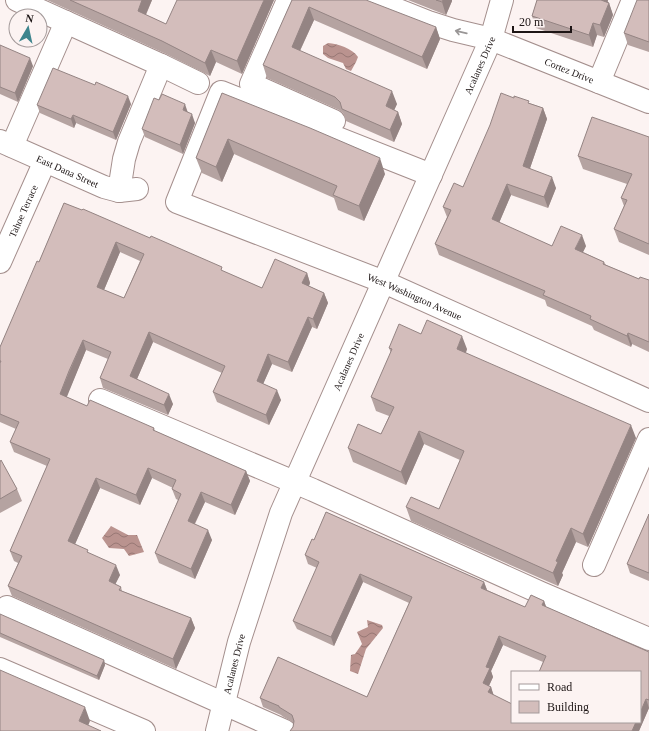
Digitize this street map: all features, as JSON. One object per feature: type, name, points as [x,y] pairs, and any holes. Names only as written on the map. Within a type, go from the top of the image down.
[{"type":"street","points":[[17,0],[198,83]]},
{"type":"street","points":[[288,0],[251,84],[381,142],[433,170]]},
{"type":"street","name":"Cortez Drive","points":[[373,0],[432,24],[491,39],[649,102]]},
{"type":"street","name":"Acalanes Drive","points":[[217,731],[242,634],[281,513],[491,39],[502,0]]},
{"type":"street","points":[[599,82],[633,0]]},
{"type":"street","points":[[6,144],[66,22]]},
{"type":"street","name":"East Dana Street","points":[[6,144],[104,187],[128,190],[124,159],[129,142],[161,65]]},
{"type":"street","name":"West Washington Avenue","points":[[433,170],[221,92],[177,202],[384,282],[649,401]]},
{"type":"street","name":"Tahoe Terrace","points":[[0,262],[45,160]]},
{"type":"street","points":[[100,400],[295,482],[541,593],[649,639]]},
{"type":"street","points":[[594,565],[649,439]]},
{"type":"street","points":[[7,607],[285,731]]},
{"type":"street","points":[[0,669],[144,731]]},
{"type":"water","points":[[328,43],[344,47],[352,51],[358,57],[351,71],[346,69],[343,63],[328,58],[323,54],[323,46]]},
{"type":"water","points":[[111,526],[128,535],[137,535],[144,552],[129,556],[124,549],[109,548],[102,538]]},
{"type":"water","points":[[367,620],[382,625],[383,628],[366,649],[358,674],[350,671],[351,655],[355,654],[362,644],[357,632],[368,627]]},
{"type":"building","points":[[70,0],[142,0],[138,11],[166,24],[177,0],[264,0],[237,61],[211,50],[205,63],[162,41]]},
{"type":"building","points":[[292,0],[366,0],[436,27],[422,57],[309,7],[292,47],[392,91],[386,106],[398,112],[390,130],[342,109],[340,102],[335,97],[263,65]]},
{"type":"building","points":[[537,0],[601,0],[609,3],[600,25],[593,23],[589,35],[532,16]]},
{"type":"building","points":[[637,0],[649,0],[649,42],[624,33]]},
{"type":"building","points":[[0,45],[30,58],[15,93],[0,87]]},
{"type":"building","points":[[53,68],[95,85],[96,82],[128,96],[113,132],[73,115],[71,119],[37,105]]},
{"type":"building","points":[[222,93],[380,158],[359,206],[333,195],[337,186],[228,139],[216,167],[196,158]]},
{"type":"building","points":[[501,93],[514,98],[514,96],[529,101],[528,103],[543,108],[523,166],[552,177],[544,197],[507,184],[492,219],[552,246],[561,226],[582,235],[575,249],[604,262],[603,264],[639,279],[640,277],[649,280],[649,342],[628,333],[627,336],[590,319],[591,316],[543,295],[545,291],[435,244],[451,210],[443,207],[454,183],[463,187],[490,125]]},
{"type":"building","points":[[162,94],[185,104],[183,110],[192,114],[180,145],[142,129],[154,98],[159,100]]},
{"type":"building","points":[[592,117],[649,137],[649,244],[614,229],[627,200],[621,198],[632,174],[578,156]]},
{"type":"building","points":[[64,203],[82,210],[83,209],[150,238],[151,236],[222,267],[221,270],[262,288],[275,259],[307,273],[302,283],[324,293],[313,319],[308,317],[288,362],[268,354],[257,381],[277,390],[266,415],[213,392],[225,366],[149,332],[130,376],[169,394],[164,405],[100,378],[111,352],[83,340],[69,371],[60,394],[87,406],[90,400],[154,428],[153,430],[246,471],[231,505],[201,492],[188,521],[208,530],[191,569],[155,553],[181,494],[172,489],[176,480],[148,468],[136,495],[96,478],[68,541],[88,550],[87,552],[116,565],[109,581],[121,587],[119,590],[191,618],[173,659],[8,586],[22,556],[10,551],[50,459],[10,442],[19,422],[0,414],[0,347],[37,261],[39,262]],"holes":[[[116,242],[144,254],[124,298],[97,287]]]},
{"type":"building","points":[[427,320],[462,336],[457,349],[631,425],[583,534],[571,528],[556,561],[558,562],[553,573],[406,507],[411,497],[439,509],[464,451],[419,431],[401,472],[348,448],[358,424],[381,434],[394,407],[371,397],[392,349],[389,348],[399,324],[421,334]]},
{"type":"building","points":[[1,460],[17,489],[0,499],[0,462]]},
{"type":"building","points":[[326,512],[484,582],[481,588],[525,607],[531,595],[544,601],[542,605],[649,652],[649,700],[646,699],[641,711],[641,671],[539,671],[546,656],[499,636],[486,667],[490,668],[483,683],[491,687],[488,692],[511,704],[511,723],[636,723],[632,731],[290,731],[293,727],[294,721],[292,715],[279,706],[260,698],[278,657],[367,697],[412,597],[360,574],[331,637],[293,621],[319,562],[305,555],[312,539],[314,540]]},
{"type":"building","points":[[649,514],[649,573],[627,564]]},
{"type":"building","points":[[0,614],[104,660],[97,676],[0,633]]},
{"type":"building","points":[[0,670],[85,707],[79,721],[101,731],[0,731]]}]
